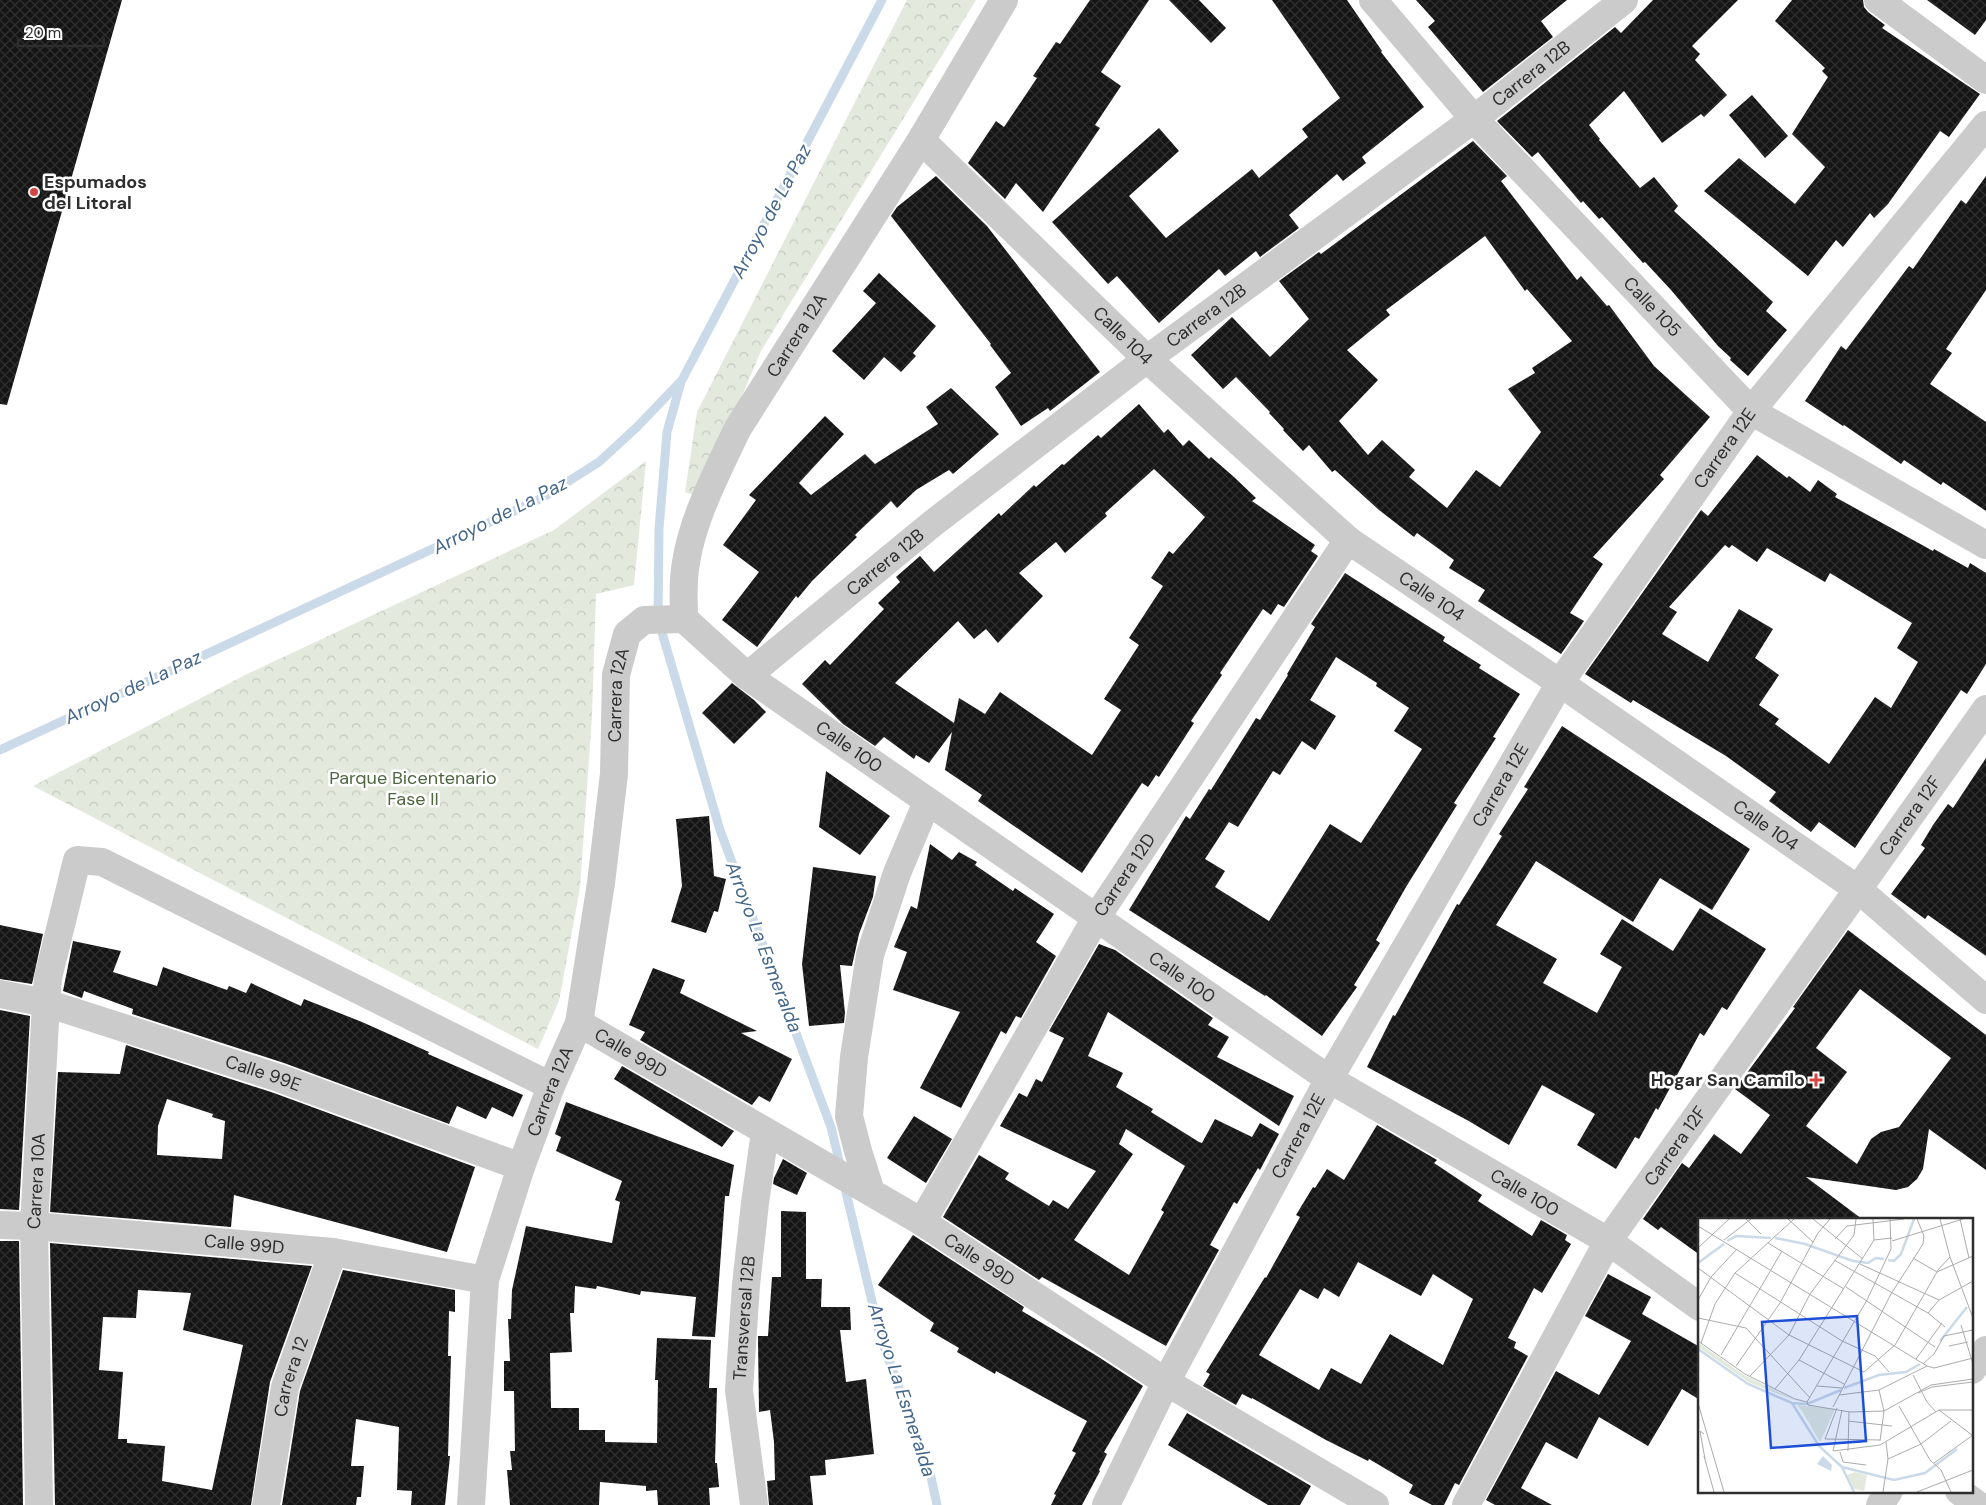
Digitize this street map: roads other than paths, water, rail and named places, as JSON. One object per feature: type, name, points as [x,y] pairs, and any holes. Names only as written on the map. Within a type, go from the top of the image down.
[{"type":"street","name":"Carrera 12A","points":[[471,1505],[485,1280],[521,1167],[551,1086],[579,1023],[601,883],[614,774],[616,675],[627,634],[644,620],[684,619],[684,579],[692,536],[714,479],[738,428],[921,140],[1004,0]]},
{"type":"street","name":"Calle 105","points":[[1373,0],[1474,119],[1751,411],[1986,545]]},
{"type":"street","name":"Carrera 12B","points":[[747,676],[932,524],[1147,359],[1474,119],[1624,0]]},
{"type":"street","points":[[1878,0],[1986,80]]},
{"type":"street","name":"Carrera 12E","points":[[1106,1505],[1166,1382],[1329,1079],[1560,683],[1751,411],[1986,125]]},
{"type":"street","name":"Calle 104","points":[[921,140],[1147,359],[1348,540],[1560,683],[1859,890],[1986,1000]]},
{"type":"street","name":"Carrera 12D","points":[[922,1222],[1096,918],[1348,540]]},
{"type":"street","name":"Calle 100","points":[[684,619],[747,676],[1329,1079],[1608,1241],[1698,1306]]},
{"type":"street","name":"Carrera 12F","points":[[1466,1505],[1608,1241],[1986,709]]},
{"type":"street","points":[[864,1189],[858,1151],[849,1116],[854,1057],[870,955],[897,873],[927,802]]},
{"type":"street","name":"Carrera 10A","points":[[39,1505],[34,1226],[46,1003],[48,978],[77,860],[102,862],[551,1086]]},
{"type":"street","name":"Calle 99E","points":[[0,994],[46,1003],[279,1078],[521,1167]]},
{"type":"street","name":"Calle 99D","points":[[579,1023],[922,1222],[1166,1382],[1375,1505]]},
{"type":"street","name":"Transversal 12B","points":[[754,1505],[739,1390],[747,1276],[765,1132]]},
{"type":"street","name":"Calle 99D","points":[[0,1225],[34,1226],[333,1252],[485,1280]]},
{"type":"street","name":"Carrera 12","points":[[266,1505],[285,1387],[333,1252]]},
{"type":"street","points":[[1974,1367],[1986,1350]]},
{"type":"street","points":[[1880,1505],[1888,1492]]},
{"type":"street","points":[[1960,1492],[1978,1505]]},
{"type":"waterway","name":"Arroyo de La Paz","points":[[0,750],[542,498],[599,462],[637,427],[682,380],[882,0]]},
{"type":"waterway","name":"Arroyo La Esmeralda","points":[[681,382],[667,432],[659,529],[658,619],[720,830],[831,1127],[841,1169]]},
{"type":"waterway","name":"Arroyo La Esmeralda","points":[[844,1184],[880,1335],[931,1477],[937,1505]]},
{"type":"place","name":"Espumados del Litoral","points":[[34,192]]},
{"type":"place","name":"Hogar San Camilo","points":[[1816,1080]]},
{"type":"park label","name":"Parque Bicentenario Fase II","points":[[413,788]]}]
